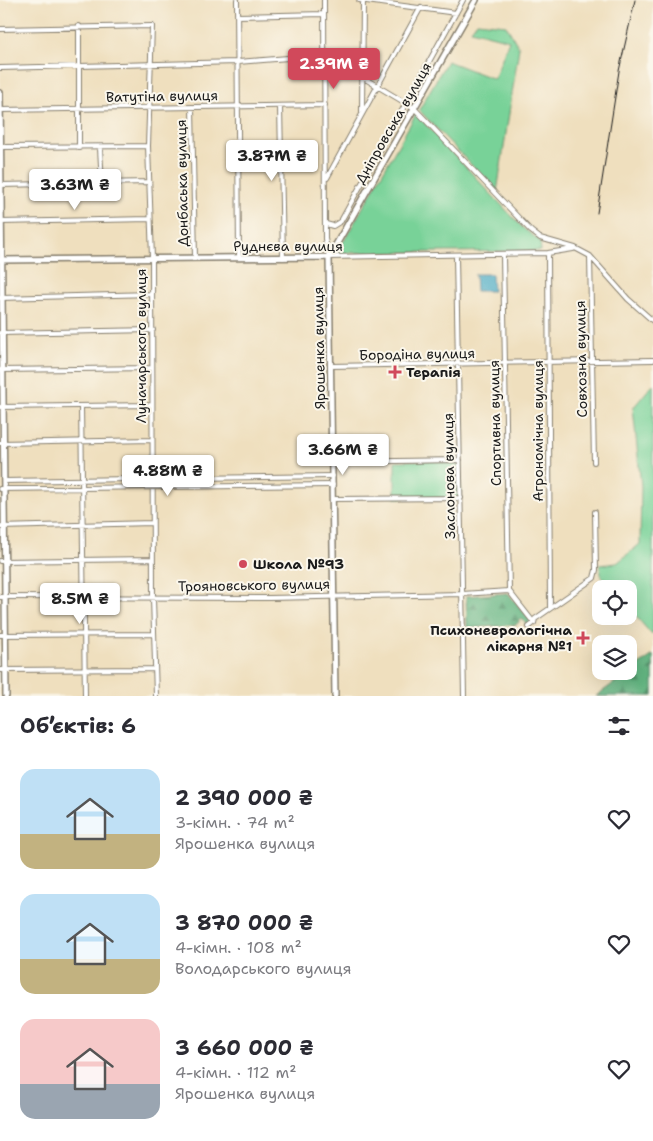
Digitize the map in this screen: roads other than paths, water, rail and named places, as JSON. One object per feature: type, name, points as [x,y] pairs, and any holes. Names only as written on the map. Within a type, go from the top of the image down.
[{"type":"street","points":[[237,0],[239,257]]},
{"type":"street","name":"Ярошенка вулиця","points":[[324,0],[326,247],[329,257],[335,696]]},
{"type":"street","points":[[359,0],[456,13]]},
{"type":"street","points":[[362,114],[363,0]]},
{"type":"street","name":"Дніпровська вулиця","points":[[326,224],[333,226],[341,221],[463,0]]},
{"type":"street","name":"Дніпровська вулиця","points":[[329,257],[476,0]]},
{"type":"street","points":[[326,180],[421,8]]},
{"type":"street","points":[[237,16],[324,14]]},
{"type":"street","points":[[0,29],[79,26],[79,148]]},
{"type":"street","name":"Луначарського вулиця","points":[[79,26],[152,26],[148,146],[152,258],[152,559],[156,696]]},
{"type":"street","points":[[0,68],[238,62],[325,55],[414,108],[535,234],[575,248],[590,256],[628,299],[653,321]]},
{"type":"street","points":[[0,93],[1,370],[4,481],[2,489],[3,670],[6,696]]},
{"type":"street","name":"Ватутіна вулиця","points":[[0,110],[325,105]]},
{"type":"street","points":[[280,106],[283,258]]},
{"type":"street","name":"Донбаська вулиця","points":[[192,107],[195,258]]},
{"type":"street","points":[[0,148],[148,146]]},
{"type":"street","points":[[100,148],[102,184]]},
{"type":"street","points":[[0,185],[149,182]]},
{"type":"street","points":[[1,222],[150,219]]},
{"type":"street","name":"Руднєва вулиця","points":[[1,260],[456,256],[548,254],[575,248]]},
{"type":"street","name":"Агрономічна вулиця","points":[[548,254],[550,608]]},
{"type":"street","name":"Спортивна вулиця","points":[[503,255],[509,591]]},
{"type":"street","name":"Заслонова вулиця","points":[[456,256],[464,696]]},
{"type":"street","name":"Совхозна вулиця","points":[[590,256],[594,462]]},
{"type":"street","points":[[1,298],[152,294]]},
{"type":"street","points":[[1,333],[153,330]]},
{"type":"street","name":"Бородіна вулиця","points":[[331,366],[653,360]]},
{"type":"street","points":[[1,370],[152,368]]},
{"type":"street","points":[[81,406],[85,696]]},
{"type":"street","points":[[2,407],[152,406]]},
{"type":"street","points":[[2,443],[152,440]]},
{"type":"street","points":[[332,462],[460,460]]},
{"type":"street","points":[[4,481],[332,476]]},
{"type":"street","points":[[2,489],[170,489],[333,485]]},
{"type":"street","points":[[333,499],[461,498]]},
{"type":"street","points":[[529,627],[534,623],[535,619],[594,578],[596,570],[595,512]]},
{"type":"street","points":[[2,527],[152,523]]},
{"type":"street","points":[[2,561],[152,559]]},
{"type":"street","points":[[509,591],[534,623]]},
{"type":"street","name":"Трояновського вулиця","points":[[3,597],[334,596],[462,594],[509,591]]},
{"type":"street","points":[[3,635],[154,634]]},
{"type":"street","points":[[3,670],[155,669]]},
{"type":"water","points":[[475,274],[492,274],[493,291],[476,291]]},
{"type":"railway","points":[[597,213],[619,71],[635,0]]},
{"type":"place","name":"Терапія","points":[[395,372]]},
{"type":"place","name":"Школа №93","points":[[243,564]]},
{"type":"place","name":"Психоневрологічна лікарня №1","points":[[583,638]]}]
